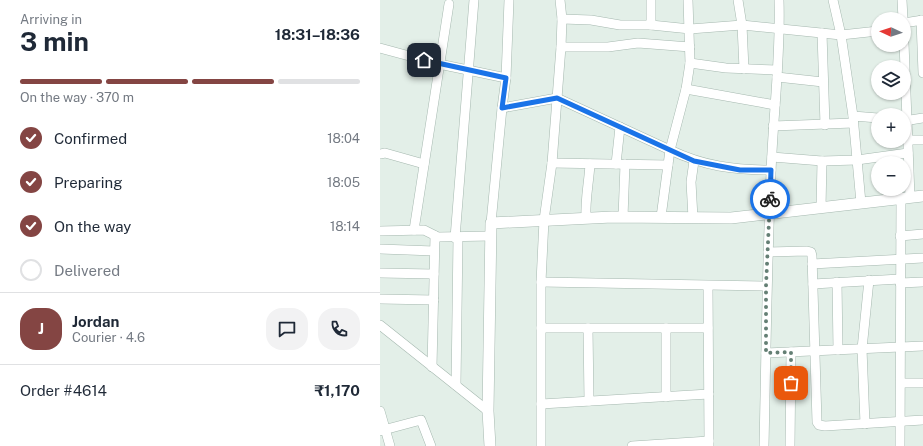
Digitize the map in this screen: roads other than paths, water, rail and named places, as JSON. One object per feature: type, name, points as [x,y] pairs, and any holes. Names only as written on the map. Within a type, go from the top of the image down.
[{"type":"street","points":[[456,386],[457,238],[474,0]]},
{"type":"street","points":[[490,446],[488,411],[491,223],[506,78],[509,0]]},
{"type":"street","points":[[541,446],[541,282],[544,220],[552,163],[561,47],[562,19],[560,0]]},
{"type":"street","points":[[651,0],[651,25]]},
{"type":"street","points":[[661,217],[670,150],[686,89],[690,63],[688,0]]},
{"type":"street","points":[[738,0],[742,25],[744,69]]},
{"type":"street","points":[[764,446],[766,286],[773,126],[780,28],[779,0]]},
{"type":"street","points":[[833,0],[841,35],[853,120],[861,203]]},
{"type":"street","points":[[902,0],[903,12]]},
{"type":"street","points":[[414,230],[449,4]]},
{"type":"street","points":[[562,19],[591,20],[620,25],[651,25],[690,29],[742,25],[841,35],[871,32]]},
{"type":"street","points":[[911,22],[922,20],[923,73]]},
{"type":"street","points":[[822,33],[825,124]]},
{"type":"street","points":[[561,47],[608,46],[638,43],[690,46]]},
{"type":"street","points":[[380,48],[439,64],[506,78]]},
{"type":"street","points":[[904,52],[905,108]]},
{"type":"street","points":[[690,63],[744,69],[823,82]]},
{"type":"street","points":[[686,89],[775,105]]},
{"type":"street","points":[[502,108],[557,98],[694,161],[740,170],[771,170]]},
{"type":"street","points":[[911,120],[923,118]]},
{"type":"street","points":[[773,126],[825,124],[871,119]]},
{"type":"street","points":[[620,127],[620,164],[623,217]]},
{"type":"street","points":[[911,140],[923,140]]},
{"type":"street","points":[[900,446],[900,236],[905,198],[908,148]]},
{"type":"street","points":[[772,157],[822,161],[857,160],[908,153]]},
{"type":"street","points":[[380,154],[424,164]]},
{"type":"street","points":[[693,218],[690,182],[694,161]]},
{"type":"street","points":[[821,208],[822,161]]},
{"type":"street","points":[[552,163],[668,165]]},
{"type":"street","points":[[586,218],[586,195],[589,185],[590,164]]},
{"type":"street","points":[[491,223],[623,217],[730,218],[923,196]]},
{"type":"street","points":[[380,231],[428,231],[434,236],[457,238],[491,236]]},
{"type":"street","points":[[900,236],[923,234]]},
{"type":"street","points":[[432,367],[434,236]]},
{"type":"street","points":[[380,250],[434,251]]},
{"type":"street","points":[[768,252],[809,251],[812,256],[817,422],[819,425],[826,426],[923,420]]},
{"type":"street","points":[[812,264],[923,258]]},
{"type":"street","points":[[380,274],[434,274]]},
{"type":"street","points":[[813,284],[869,280],[923,282]]},
{"type":"street","points":[[865,424],[862,349],[869,280]]},
{"type":"street","points":[[541,282],[766,286]]},
{"type":"street","points":[[837,282],[838,350]]},
{"type":"street","points":[[632,446],[709,443],[708,286]]},
{"type":"street","points":[[380,299],[434,300]]},
{"type":"street","points":[[380,325],[488,411]]},
{"type":"street","points":[[541,328],[708,328]]},
{"type":"street","points":[[588,328],[589,401]]},
{"type":"street","points":[[666,328],[666,396]]},
{"type":"street","points":[[766,353],[923,346]]},
{"type":"street","points":[[790,446],[791,352]]},
{"type":"street","points":[[900,383],[923,383]]},
{"type":"street","points":[[541,404],[709,394]]},
{"type":"street","points":[[380,411],[383,430],[390,446]]},
{"type":"street","points":[[383,430],[421,420],[431,446]]}]
